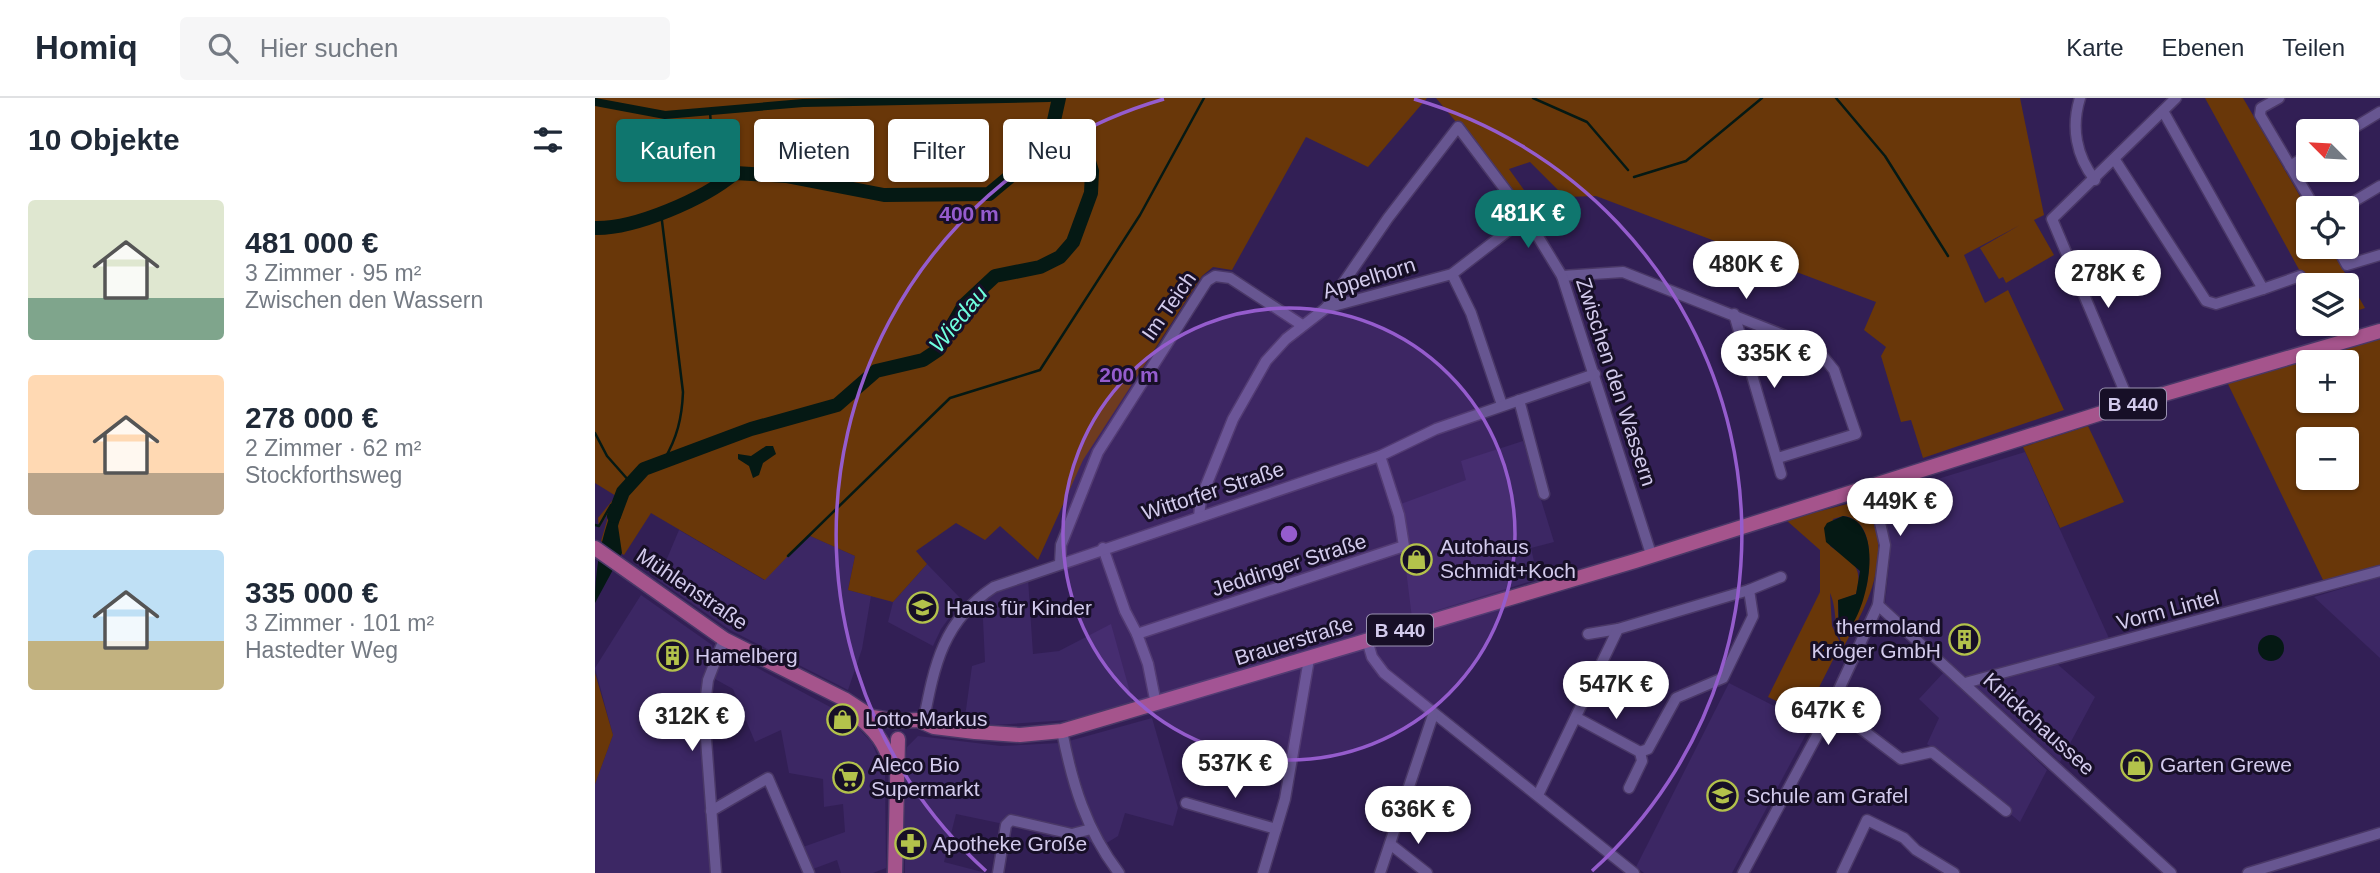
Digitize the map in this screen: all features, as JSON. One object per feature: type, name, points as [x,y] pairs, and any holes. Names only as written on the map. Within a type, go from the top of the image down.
[{"type":"main road","name":"B 440","points":[[1872,487],[2130,404],[2380,331]]},
{"type":"main road","name":"Brauerstraße","points":[[923,724],[1009,734],[1062,731],[1309,659],[1872,487]]},
{"type":"main road","name":"Mühlenstraße","points":[[595,548],[724,639],[894,729]]},
{"type":"main road","name":"Mühlenstraße","points":[[842,700],[879,738]]},
{"type":"main road","points":[[896,799],[887,751],[879,738],[877,725],[906,730],[923,724]]},
{"type":"main road","points":[[879,738],[891,744],[894,729]]},
{"type":"main road","points":[[894,729],[895,873]]},
{"type":"street","points":[[2080,98],[2076,140],[2081,160],[2095,180]]},
{"type":"street","points":[[2130,404],[2054,228],[2054,215],[2095,180],[2176,98]]},
{"type":"street","points":[[2279,98],[2262,108],[2260,115],[2308,196]]},
{"type":"street","points":[[2163,111],[2263,289]]},
{"type":"street","points":[[2359,125],[2380,112]]},
{"type":"street","name":"Zwischen den Wassern","points":[[1326,308],[1388,218],[1458,127],[1526,217],[1562,276],[1651,554]]},
{"type":"street","points":[[2115,160],[2206,301],[2216,304],[2296,277]]},
{"type":"street","points":[[2290,166],[2296,162]]},
{"type":"street","points":[[2359,198],[2380,186]]},
{"type":"street","name":"Appelhorn","points":[[1199,517],[1201,498],[1233,419],[1266,361],[1303,325],[1326,308],[1452,274],[1526,217]]},
{"type":"street","points":[[2344,259],[2347,265],[2380,255]]},
{"type":"street","points":[[1562,276],[1623,272],[1815,348],[1834,370],[1856,434],[1778,458]]},
{"type":"street","points":[[1452,274],[1471,313],[1502,405]]},
{"type":"street","name":"Im Teich","points":[[1060,563],[1061,545],[1094,460],[1207,281],[1215,276],[1230,278],[1303,325]]},
{"type":"street","points":[[1734,314],[1781,474]]},
{"type":"street","name":"Wittorfer Straße","points":[[923,724],[941,648],[963,612],[994,587],[1380,456],[1436,429],[1595,374]]},
{"type":"street","points":[[1519,400],[1544,494]]},
{"type":"street","name":"Jeddinger Straße","points":[[1137,634],[1403,546],[1399,515],[1380,456]]},
{"type":"street","points":[[1744,873],[1831,706],[1878,605],[1885,545],[1872,487]]},
{"type":"street","points":[[1104,548],[1125,611],[1148,664],[1156,704]]},
{"type":"street","name":"Vorm Lintel","points":[[1965,683],[2380,571]]},
{"type":"street","points":[[1588,634],[1618,629],[1781,578]]},
{"type":"street","points":[[1577,718],[1640,752],[1648,749],[1676,698],[1723,678],[1753,616],[1749,590]]},
{"type":"street","name":"Knickchaussee","points":[[1878,605],[2171,873]]},
{"type":"street","points":[[1538,795],[1618,629]]},
{"type":"street","points":[[716,873],[704,712],[708,680],[724,639]]},
{"type":"street","points":[[1367,640],[1372,657],[1384,673],[1433,715],[1634,873]]},
{"type":"street","points":[[1263,873],[1285,799],[1309,659]]},
{"type":"street","points":[[1831,706],[1901,759],[1932,752],[2006,811]]},
{"type":"street","points":[[1380,873],[1433,715]]},
{"type":"street","points":[[1062,731],[1070,774],[1091,829],[1119,873]]},
{"type":"street","points":[[1629,788],[1642,761],[1640,752]]},
{"type":"street","points":[[711,810],[768,778],[809,873]]},
{"type":"street","points":[[1186,803],[1276,829]]},
{"type":"street","points":[[998,873],[1006,825],[1011,820],[1072,834],[1091,829]]},
{"type":"street","points":[[1842,873],[1867,820],[1904,838],[1916,850],[1954,873]]},
{"type":"street","points":[[2248,873],[2380,833]]},
{"type":"street","points":[[1390,844],[1427,873]]},
{"type":"shaded area","points":[[595,98],[1427,98],[1368,167],[1306,137],[1232,270],[1213,267],[1202,276],[1083,460],[1038,560],[1000,526],[985,540],[956,523],[916,551],[927,564],[893,602],[848,590],[855,556],[808,535],[765,580],[651,513],[624,555],[601,541],[610,510],[599,528],[598,518],[616,496],[595,483]]},
{"type":"shaded area","points":[[1436,98],[2020,98],[2044,215],[2034,220],[2054,255],[2006,283],[2003,277],[1999,279],[1980,248],[2020,225],[1964,255],[1985,303],[2008,290],[2064,410],[1923,458],[1911,420],[1901,422],[1881,356],[1886,347],[1864,330],[1876,302],[1596,196],[1565,197],[1530,162],[1509,169],[1537,208],[1526,211],[1498,172]]},
{"type":"shaded area","points":[[2205,98],[2243,98],[2300,196],[2296,196],[2296,259],[2337,259],[2345,273],[2301,273]]},
{"type":"shaded area","points":[[2359,298],[2365,308],[2359,310]]},
{"type":"shaded area","points":[[2380,331],[2380,565],[2324,582],[2227,382],[2296,359],[2296,413],[2359,413],[2359,350],[2323,350]]},
{"type":"shaded area","points":[[2088,426],[2124,502],[2060,528],[2023,447]]},
{"type":"shaded area","points":[[1523,441],[1554,542],[1531,548],[1538,579],[1412,618],[1398,505],[1466,480],[1461,461]]},
{"type":"shaded area","points":[[766,446],[773,446],[776,454],[763,463],[759,475],[753,478],[749,466],[738,459],[738,454],[751,456]]},
{"type":"shaded area","points":[[2025,452],[2112,645],[2055,662],[2095,697],[2060,762],[1885,604],[1890,558],[1884,502],[1886,495]]},
{"type":"shaded area","points":[[616,496],[625,502],[618,526],[622,553],[595,603],[600,552],[611,505]]},
{"type":"shaded area","points":[[1851,503],[1865,505],[1874,518],[1878,544],[1878,560],[1871,590],[1844,646],[1838,632],[1830,593],[1832,626],[1841,644],[1805,715],[1768,697],[1820,592],[1820,550],[1786,520]],"holes":[[[1843,516],[1860,525],[1868,542],[1868,574],[1863,597],[1843,633],[1838,624],[1838,601],[1856,594],[1857,570],[1830,546],[1833,519]]]},
{"type":"shaded area","points":[[1843,516],[1857,522],[1865,533],[1869,550],[1869,568],[1861,607],[1846,633],[1839,628],[1838,600],[1856,594],[1860,571],[1826,542],[1824,528],[1827,523]]},
{"type":"shaded area","points":[[679,530],[764,580],[808,535],[855,556],[848,590],[871,596],[862,649],[848,690],[730,630],[658,580]]},
{"type":"shaded area","name":"Haus für Kinder","points":[[927,564],[962,600],[941,629],[933,646],[888,622],[893,602]]},
{"type":"shaded area","points":[[2380,577],[2380,658],[2314,597]]},
{"type":"shaded area","points":[[1028,579],[1033,654],[1059,651],[1111,624],[1133,703],[1069,720],[994,725],[964,724],[972,666],[985,662],[982,599]]},
{"type":"shaded area","points":[[641,595],[712,645],[705,796],[710,873],[595,873],[595,784],[613,735],[595,668]]},
{"type":"shaded area","points":[[2271,635],[2280,639],[2284,648],[2280,657],[2271,661],[2262,657],[2258,648],[2262,639]]},
{"type":"shaded area","points":[[720,648],[847,716],[872,743],[885,774],[886,868],[873,873],[841,873],[837,860],[813,869],[803,847],[845,832],[843,804],[824,807],[823,779],[789,773],[781,730],[755,742],[733,689],[715,679],[716,658]]},
{"type":"shaded area","points":[[1945,671],[2047,770],[2020,822],[1927,744],[1939,718],[1919,699]]},
{"type":"shaded area","points":[[595,673],[613,735],[595,784]]},
{"type":"shaded area","name":"Schule am Grafel","points":[[1729,683],[1811,725],[1732,873],[1644,873],[1636,867]]},
{"type":"shaded area","points":[[1152,718],[1178,808],[1173,826],[1125,813],[1118,836],[1105,844],[1092,822],[1069,741]]},
{"type":"shaded area","points":[[918,736],[1001,746],[1060,743],[1078,812],[1095,843],[956,814],[944,862],[986,873],[905,873],[905,762],[907,747]]},
{"type":"waterway","points":[[595,102],[665,115],[803,103],[1049,98]]},
{"type":"waterway","name":"Wiedau","points":[[614,516],[623,492],[644,469],[751,429],[837,405],[876,371],[923,360],[938,350],[964,305],[995,276],[1040,267],[1060,257],[1073,242],[1091,193],[1092,171],[1087,155],[1077,147],[1055,139],[1053,125],[1059,98]]},
{"type":"waterway","points":[[788,556],[950,398],[1040,370],[1140,215],[1204,98]]},
{"type":"waterway","points":[[1533,98],[1587,122],[1628,170]]},
{"type":"waterway","points":[[1634,177],[1686,161],[1762,98]]},
{"type":"waterway","points":[[1836,98],[1885,156],[1948,256]]},
{"type":"waterway","points":[[710,111],[715,190]]},
{"type":"waterway","points":[[595,228],[629,223],[668,211],[706,193],[735,173],[786,176],[884,195],[989,194],[1003,182]]},
{"type":"waterway","points":[[661,213],[683,392],[678,428],[664,460]]},
{"type":"waterway","points":[[595,433],[607,456],[630,482]]},
{"type":"waterway","points":[[595,525],[599,526],[611,505]]},
{"type":"place","name":"Autohaus Schmidt+Koch","points":[[1417,559]]},
{"type":"place","name":"Haus für Kinder","points":[[923,608]]},
{"type":"place","name":"thermoland Kröger GmbH","points":[[1964,639]]},
{"type":"place","name":"Hamelberg","points":[[672,656]]},
{"type":"place","name":"Lotto-Markus","points":[[842,719]]},
{"type":"place","name":"Garten Grewe","points":[[2137,765]]},
{"type":"place","name":"Aleco Bio Supermarkt","points":[[848,777]]},
{"type":"place","name":"Schule am Grafel","points":[[1723,796]]},
{"type":"place","name":"Apotheke Große","points":[[910,844]]}]
